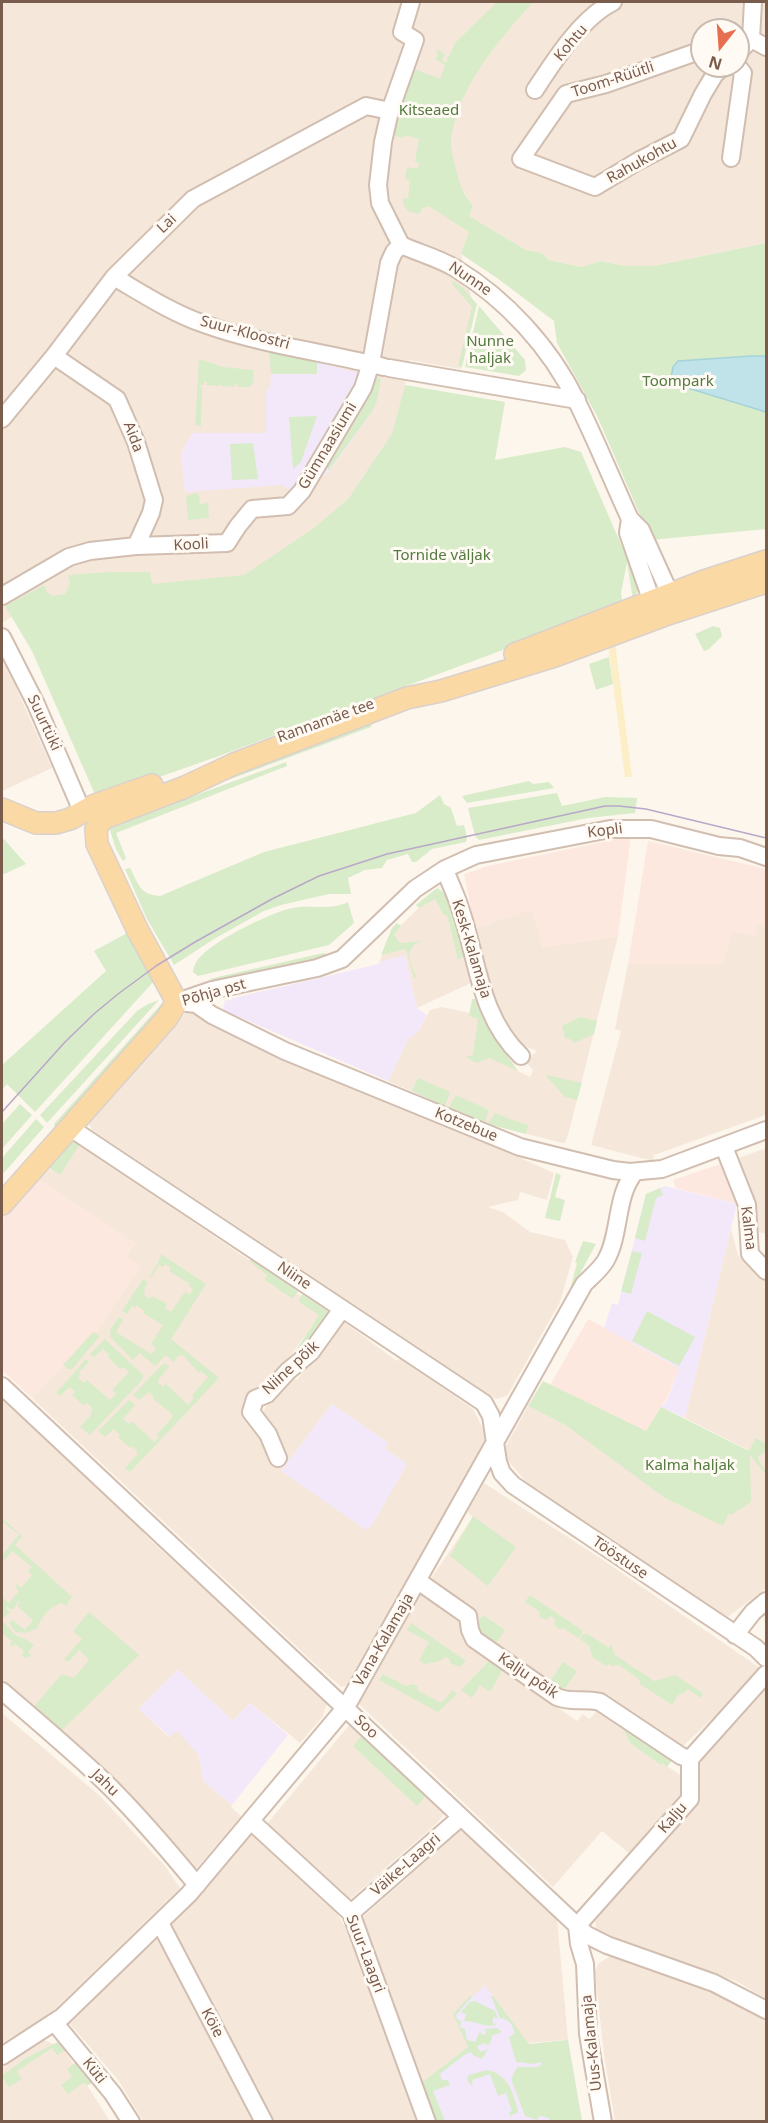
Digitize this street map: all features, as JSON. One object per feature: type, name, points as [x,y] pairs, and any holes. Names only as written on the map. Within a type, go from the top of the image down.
[{"type":"main road","points":[[663,603],[766,561]]},
{"type":"main road","points":[[663,603],[766,582]]},
{"type":"main road","name":"Rannamäe tee","points":[[2,809],[36,823],[56,823],[70,819],[95,805],[202,768],[398,694],[663,603]]},
{"type":"main road","name":"Rannamäe tee","points":[[177,1002],[138,931],[97,844],[96,829],[102,819],[185,787],[234,764],[407,698],[441,691],[555,656],[663,603]]},
{"type":"main road","name":"Põhja pst","points":[[2,1204],[166,1018],[177,1002]]},
{"type":"street","points":[[400,245],[378,196],[383,142],[408,36],[411,2]]},
{"type":"street","name":"Kohtu","points":[[566,94],[539,83],[578,32],[612,2]]},
{"type":"street","points":[[753,2],[751,39],[766,47]]},
{"type":"street","name":"Toom-Rüütli","points":[[556,173],[521,159],[566,94],[606,84],[690,55]]},
{"type":"street","name":"Rahukohtu","points":[[556,173],[595,187],[638,160],[681,139],[713,78]]},
{"type":"street","points":[[731,158],[742,78]]},
{"type":"street","name":"Lai","points":[[2,419],[54,356],[114,277],[194,199],[366,106],[390,111]]},
{"type":"street","name":"Gümnaasiumi","points":[[238,526],[252,509],[288,506],[302,491],[363,388],[381,366],[389,263],[400,245]]},
{"type":"street","name":"Nunne","points":[[400,245],[435,257],[462,273],[497,298],[533,336],[577,400],[630,519],[628,533],[663,603]]},
{"type":"street","name":"Suur-Kloostri","points":[[114,277],[180,314],[202,324],[242,336],[381,366],[577,400]]},
{"type":"street","name":"Aida","points":[[54,356],[117,399],[136,442],[154,500],[151,513],[136,546]]},
{"type":"street","name":"Kooli","points":[[136,546],[227,543],[238,526]]},
{"type":"street","points":[[2,596],[69,557],[90,551],[136,546]]},
{"type":"street","name":"Suurtüki","points":[[2,637],[36,704],[82,811]]},
{"type":"street","name":"Kopli","points":[[445,869],[476,855],[628,828],[651,829],[720,846],[740,848],[766,857]]},
{"type":"street","name":"Põhja pst","points":[[177,1002],[212,990],[317,968],[342,959],[415,889],[445,869]]},
{"type":"street","name":"Kesk-Kalamaja","points":[[445,869],[460,907],[482,992],[500,1032],[520,1056]]},
{"type":"street","name":"Kotzebue","points":[[177,1002],[196,1004],[212,1015],[285,1050],[520,1147],[614,1170],[635,1172],[671,1166],[766,1130]]},
{"type":"street","name":"Niine","points":[[69,1127],[484,1403],[491,1416],[496,1443]]},
{"type":"street","name":"Kalma","points":[[724,1147],[747,1205],[750,1254],[766,1271]]},
{"type":"street","name":"Vana-Kalamaja","points":[[2,2056],[54,2022],[160,1923],[197,1885],[346,1707],[585,1284],[605,1261],[613,1240],[626,1186],[635,1172]]},
{"type":"street","name":"Niine põik","points":[[278,1458],[268,1434],[252,1412],[252,1403],[255,1399],[267,1394],[288,1371],[311,1352],[342,1309]]},
{"type":"street","name":"Soo","points":[[2,1386],[587,1935],[607,1945],[714,1983],[766,2010]]},
{"type":"street","name":"Tööstuse","points":[[496,1443],[502,1473],[513,1485],[756,1648],[766,1658]]},
{"type":"street","name":"Kalju põik","points":[[418,1581],[468,1616],[474,1639],[557,1697],[600,1702],[681,1756],[690,1759]]},
{"type":"street","points":[[735,1635],[753,1612],[766,1601]]},
{"type":"street","points":[[690,1759],[766,1674]]},
{"type":"street","name":"Jahu","points":[[2,1691],[110,1787],[151,1830],[197,1885]]},
{"type":"street","name":"Kalju","points":[[577,1926],[690,1799],[690,1759]]},
{"type":"street","name":"Väike-Laagri","points":[[351,1913],[461,1817]]},
{"type":"street","name":"Suur-Laagri","points":[[251,1821],[351,1913],[427,2121]]},
{"type":"street","name":"Köie","points":[[160,1923],[264,2121]]},
{"type":"street","name":"Uus-Kalamaja","points":[[577,1926],[585,1964],[588,2034],[603,2121]]},
{"type":"street","points":[[585,1964],[598,1950],[607,1945]]},
{"type":"street","name":"Küti","points":[[54,2022],[113,2094],[131,2121]]},
{"type":"shaded area","points":[[2,2],[766,2],[766,243],[654,266],[625,266],[601,261],[581,267],[549,260],[542,253],[526,250],[469,216],[473,206],[463,191],[470,233],[461,254],[473,305],[461,369],[409,360],[393,434],[348,499],[258,577],[44,597],[2,623]]},
{"type":"shaded area","points":[[269,349],[381,379],[373,410],[324,477],[319,474],[304,499],[282,485],[185,492],[181,453],[192,433],[266,433],[266,390],[270,389],[271,374]]},
{"type":"shaded area","points":[[2,656],[52,768],[2,791]]},
{"type":"shaded area","points":[[631,836],[618,936],[543,947],[533,909],[475,928],[464,874],[488,866]]},
{"type":"shaded area","points":[[648,841],[766,869],[766,925],[757,925],[756,936],[732,932],[722,964],[628,964]]},
{"type":"shaded area","points":[[437,890],[451,904],[471,983],[417,1008],[405,956],[379,962],[398,928]]},
{"type":"shaded area","points":[[533,909],[543,947],[618,936],[565,1143],[488,1124],[388,1081],[408,1039],[418,1032],[430,1010],[442,1007],[479,1015],[518,1071],[530,1077],[533,1070],[524,1060],[537,1052],[513,1042],[501,1025],[484,969],[475,928]]},
{"type":"shaded area","points":[[766,925],[766,1115],[654,1155],[653,1161],[591,1145],[621,1031],[615,1029],[628,964],[722,964],[732,931]]},
{"type":"shaded area","points":[[405,955],[417,1008],[427,1015],[418,1032],[408,1039],[388,1081],[223,1010],[225,1000],[379,964],[379,962]]},
{"type":"shaded area","points":[[188,1010],[273,1054],[398,1103],[554,1173],[547,1200],[520,1192],[518,1200],[488,1207],[503,1212],[530,1232],[565,1240],[573,1257],[560,1302],[507,1396],[496,1399],[92,1130],[88,1122]]},
{"type":"shaded area","points":[[74,1140],[323,1311],[266,1389],[245,1397],[262,1412],[289,1375],[297,1380],[341,1320],[397,1361],[400,1358],[473,1409],[488,1439],[348,1685],[341,1687],[312,1661],[32,1398],[98,1329],[126,1257],[135,1243],[37,1179],[50,1169]],"holes":[[[332,1404],[388,1443],[385,1449],[407,1464],[392,1490],[281,1471]]]},
{"type":"shaded area","points":[[766,1148],[766,1234],[750,1230],[736,1159]]},
{"type":"shaded area","points":[[723,1163],[737,1204],[676,1188],[673,1180]]},
{"type":"shaded area","points":[[37,1179],[136,1243],[126,1257],[141,1266],[98,1329],[32,1398],[2,1370],[2,1219]]},
{"type":"shaded area","points":[[665,1186],[737,1204],[685,1418],[661,1407],[667,1401],[679,1368],[604,1328],[612,1303],[618,1305],[646,1194]]},
{"type":"shaded area","points":[[731,1229],[738,1255],[766,1281],[766,1588],[728,1617],[721,1615],[664,1575],[662,1577],[530,1487],[502,1453],[528,1406],[567,1426],[750,1451],[685,1418]]},
{"type":"shaded area","points":[[588,1319],[679,1368],[666,1401],[646,1432],[550,1385]]},
{"type":"shaded area","points":[[2,1398],[142,1528],[145,1535],[183,1570],[185,1568],[327,1703],[323,1716],[300,1743],[250,1703],[233,1721],[178,1670],[139,1709],[169,1737],[176,1729],[199,1755],[203,1781],[232,1805],[231,1807],[241,1816],[196,1869],[2,1685]]},
{"type":"shaded area","points":[[332,1404],[388,1443],[385,1449],[407,1464],[372,1525],[366,1530],[281,1471]]},
{"type":"shaded area","points":[[484,1483],[594,1554],[760,1668],[748,1685],[680,1749],[564,1693],[476,1636],[430,1580],[473,1517],[467,1512]]},
{"type":"shaded area","points":[[423,1590],[460,1617],[464,1641],[481,1654],[577,1721],[583,1714],[589,1719],[598,1710],[623,1728],[662,1763],[682,1776],[681,1801],[631,1855],[602,1831],[553,1887],[359,1704]]},
{"type":"shaded area","points":[[178,1670],[233,1721],[250,1703],[288,1735],[232,1805],[203,1781],[199,1755],[176,1730],[170,1737],[139,1709]]},
{"type":"shaded area","points":[[766,1688],[766,1999],[738,1982],[596,1930],[595,1921],[692,1807],[698,1803],[700,1760]]},
{"type":"shaded area","points":[[2,1713],[100,1796],[165,1866],[180,1888],[48,2016],[2,2043]]},
{"type":"shaded area","points":[[350,1724],[445,1813],[437,1823],[348,1901],[266,1825]]},
{"type":"shaded area","points":[[462,1829],[557,1918],[568,2040],[468,2047],[421,2083],[384,1986],[362,1918]]},
{"type":"shaded area","points":[[252,1832],[332,1905],[356,1945],[419,2121],[273,2121],[171,1929]]},
{"type":"shaded area","points":[[160,1937],[258,2121],[143,2121],[119,2081],[70,2024],[117,1975]]},
{"type":"shaded area","points":[[612,1955],[721,1995],[766,2019],[766,2121],[615,2121],[604,2055],[595,1972],[599,1963]]},
{"type":"shaded area","points":[[485,1985],[529,2044],[568,2040],[582,2121],[435,2121],[421,2083],[468,2047],[453,2014],[471,1995],[473,1996]]},
{"type":"shaded area","points":[[44,2040],[63,2048],[110,2121],[2,2122],[2,2068]]},
{"type":"green space","name":"Toompark","points":[[497,2],[533,2],[481,66],[455,121],[451,141],[452,151],[461,187],[473,206],[469,216],[526,250],[542,253],[549,260],[581,267],[601,261],[625,266],[654,266],[766,243],[766,529],[651,540],[597,416],[557,343],[554,321],[461,254],[469,232],[429,206],[421,209],[420,214],[409,212],[403,204],[403,198],[408,198],[410,181],[405,179],[407,167],[418,169],[419,163],[415,162],[419,139],[404,135],[403,138],[394,136],[412,68],[440,79],[445,65],[435,59],[438,55],[436,52],[439,50],[445,55],[441,60],[446,63],[455,43]]},
{"type":"green space","points":[[453,281],[463,288],[477,304],[462,367],[458,366],[472,307],[452,284]]},
{"type":"green space","name":"Nunne haljak","points":[[479,306],[525,360],[526,370],[519,376],[465,367]]},
{"type":"green space","points":[[269,349],[317,362],[317,374],[271,374]]},
{"type":"green space","points":[[199,359],[223,367],[253,370],[254,381],[250,387],[237,387],[235,383],[234,387],[221,384],[219,386],[207,385],[207,382],[200,385],[202,388],[201,426],[195,425]]},
{"type":"green space","points":[[373,376],[381,379],[373,410],[329,470],[322,466]]},
{"type":"green space","name":"Tornide väljak","points":[[405,385],[505,402],[495,460],[565,447],[581,452],[626,556],[630,554],[638,584],[633,600],[627,562],[621,593],[623,605],[219,756],[97,799],[32,651],[5,606],[44,585],[52,596],[65,594],[70,583],[68,575],[150,572],[152,584],[244,575],[314,528],[348,499],[392,434]]},
{"type":"green space","points":[[317,416],[301,462],[293,469],[289,417]]},
{"type":"green space","points":[[253,443],[258,479],[232,480],[230,444]]},
{"type":"green space","points":[[197,493],[200,504],[208,503],[209,518],[188,520],[186,496]]},
{"type":"green space","points":[[713,626],[720,628],[722,636],[704,651],[695,634]]},
{"type":"green space","points":[[609,657],[613,684],[596,690],[589,664]]},
{"type":"green space","points":[[372,723],[371,727],[228,780],[234,774]]},
{"type":"green space","points":[[286,762],[287,766],[116,833],[126,858],[123,861],[116,849],[109,827]]},
{"type":"green space","points":[[529,781],[533,784],[549,782],[554,788],[467,803],[462,796]]},
{"type":"green space","points":[[557,793],[562,806],[605,797],[637,798],[635,813],[588,818],[479,840],[475,836],[468,808]]},
{"type":"green space","points":[[440,795],[444,804],[451,808],[457,826],[464,825],[466,842],[432,849],[416,862],[412,862],[408,854],[387,860],[382,868],[365,870],[348,878],[351,894],[329,894],[264,911],[174,965],[147,919],[125,869],[130,868],[144,891],[160,896],[264,852],[416,813]]},
{"type":"green space","points":[[2,837],[26,864],[2,875]]},
{"type":"green space","points":[[437,888],[448,899],[456,918],[465,956],[458,959],[447,915],[444,915],[435,899],[419,908],[416,905]]},
{"type":"green space","points":[[348,902],[354,923],[329,945],[198,976],[193,972],[197,961],[209,949],[258,921],[292,908],[328,907]]},
{"type":"green space","points":[[397,923],[401,926],[394,935],[400,943],[421,941],[415,944],[410,952],[417,978],[414,978],[406,949],[381,955],[392,928]]},
{"type":"green space","points":[[129,932],[155,980],[35,1112],[7,1084],[2,1090],[2,1065],[106,971],[94,951]]},
{"type":"green space","points":[[323,953],[327,954],[326,956],[209,979]]},
{"type":"green space","points":[[472,999],[475,999],[492,1034],[518,1071],[489,1058],[477,1063],[465,1057],[473,1055],[478,1019],[469,1016]]},
{"type":"green space","points":[[159,1000],[47,1123],[40,1115],[137,1011]]},
{"type":"green space","points":[[164,1001],[167,1002],[157,1015],[55,1128],[54,1124]]},
{"type":"green space","points":[[580,1017],[597,1021],[594,1034],[574,1043],[565,1038],[562,1026]]},
{"type":"green space","points":[[547,1075],[582,1083],[577,1100],[565,1097]]},
{"type":"green space","points":[[418,1078],[450,1092],[445,1106],[412,1091]]},
{"type":"green space","points":[[456,1095],[489,1110],[485,1122],[449,1107]]},
{"type":"green space","points":[[20,1104],[32,1115],[2,1149],[2,1124]]},
{"type":"green space","points":[[495,1113],[528,1125],[526,1134],[488,1124]]},
{"type":"green space","points":[[36,1119],[44,1127],[2,1175],[2,1158]]},
{"type":"green space","points":[[74,1140],[80,1144],[60,1175],[49,1167]]},
{"type":"green space","points":[[556,1173],[561,1175],[555,1197],[565,1200],[560,1221],[545,1218]]},
{"type":"green space","points":[[660,1188],[663,1195],[656,1198],[645,1241],[635,1238],[646,1194]]},
{"type":"green space","points":[[583,1241],[596,1244],[569,1294],[577,1263],[575,1262]]},
{"type":"green space","points":[[632,1251],[642,1253],[631,1294],[621,1291]]},
{"type":"green space","points":[[161,1254],[206,1284],[171,1339],[219,1378],[130,1472],[125,1468],[137,1455],[137,1451],[118,1437],[120,1435],[114,1429],[105,1437],[98,1431],[129,1400],[135,1405],[123,1419],[129,1424],[132,1421],[154,1442],[159,1437],[157,1434],[172,1418],[172,1414],[153,1399],[154,1397],[149,1392],[139,1400],[133,1395],[164,1363],[169,1366],[157,1382],[163,1387],[166,1384],[188,1405],[194,1398],[192,1395],[208,1377],[201,1371],[199,1373],[183,1355],[179,1355],[173,1362],[166,1355],[155,1366],[140,1353],[133,1360],[111,1338],[110,1330],[119,1317],[123,1320],[116,1332],[151,1354],[156,1348],[151,1344],[163,1325],[143,1313],[144,1311],[137,1305],[135,1308],[132,1306],[127,1314],[122,1311],[143,1279],[148,1282],[144,1295],[150,1299],[152,1296],[167,1304],[165,1308],[171,1312],[185,1292],[190,1295],[193,1289],[189,1286],[190,1284],[169,1271],[171,1268],[165,1264],[163,1267],[159,1265],[152,1277],[150,1276]]},
{"type":"green space","points":[[251,1259],[298,1291],[293,1299],[265,1280],[267,1275],[249,1261]]},
{"type":"green space","points":[[302,1294],[335,1316],[300,1353],[296,1350],[319,1315],[299,1302]]},
{"type":"green space","points":[[647,1311],[695,1337],[679,1366],[632,1341]]},
{"type":"green space","points":[[93,1332],[100,1336],[72,1369],[68,1369],[63,1365]]},
{"type":"green space","points":[[105,1339],[143,1375],[142,1380],[90,1435],[80,1427],[92,1414],[90,1412],[93,1409],[87,1403],[84,1406],[72,1395],[75,1392],[70,1387],[59,1396],[57,1392],[86,1359],[89,1362],[79,1372],[81,1375],[78,1378],[84,1383],[87,1380],[110,1400],[116,1394],[112,1390],[129,1372],[123,1367],[120,1369],[103,1349],[94,1357],[90,1354]]},
{"type":"green space","name":"Kalma haljak","points":[[543,1381],[646,1431],[661,1407],[749,1451],[756,1438],[765,1443],[766,1440],[766,1450],[757,1458],[766,1471],[766,1475],[750,1455],[751,1502],[731,1515],[729,1513],[723,1526],[665,1498],[567,1426],[528,1406]]},
{"type":"green space","points":[[473,1516],[516,1547],[488,1586],[450,1556]]},
{"type":"green space","points":[[2,1518],[22,1536],[15,1545],[72,1597],[67,1603],[68,1606],[61,1603],[52,1607],[43,1616],[37,1629],[25,1633],[16,1632],[9,1623],[12,1620],[25,1630],[33,1620],[17,1606],[19,1601],[12,1610],[7,1607],[6,1609],[10,1612],[4,1618],[2,1597],[9,1603],[19,1591],[15,1587],[17,1584],[21,1588],[32,1575],[28,1571],[32,1567],[12,1551],[2,1563],[2,1555],[19,1535],[2,1521]]},
{"type":"green space","points":[[530,1595],[583,1631],[579,1638],[563,1628],[560,1630],[554,1624],[556,1619],[550,1616],[547,1620],[540,1617],[539,1611],[525,1602]]},
{"type":"green space","points":[[89,1612],[139,1655],[59,1733],[31,1710],[62,1674],[74,1678],[89,1660],[79,1650],[68,1662],[64,1659],[82,1639],[73,1631]]},
{"type":"green space","points":[[483,1615],[505,1630],[493,1647],[477,1635],[477,1624]]},
{"type":"green space","points":[[2,1620],[15,1635],[34,1645],[28,1652],[31,1655],[26,1659],[22,1655],[24,1651],[15,1644],[12,1647],[10,1645],[12,1641],[2,1633]]},
{"type":"green space","points":[[411,1623],[466,1661],[460,1667],[450,1663],[450,1659],[445,1657],[440,1661],[425,1664],[419,1660],[429,1642],[407,1630]]},
{"type":"green space","points":[[583,1634],[588,1634],[609,1648],[611,1645],[615,1655],[654,1681],[675,1675],[703,1693],[701,1698],[688,1689],[678,1695],[672,1705],[640,1684],[639,1679],[619,1665],[608,1664],[606,1666],[591,1656],[593,1653],[590,1651],[590,1646],[580,1639]]},
{"type":"green space","points":[[490,1660],[500,1666],[502,1671],[490,1692],[480,1685],[472,1698],[461,1690]]},
{"type":"green space","points":[[563,1662],[577,1671],[566,1687],[560,1690],[548,1684]]},
{"type":"green space","points":[[383,1674],[406,1686],[413,1684],[418,1687],[417,1690],[441,1703],[453,1690],[457,1694],[438,1712],[379,1680]]},
{"type":"green space","points":[[623,1728],[672,1760],[667,1767],[630,1743]]},
{"type":"green space","points":[[362,1735],[426,1795],[417,1806],[353,1746]]},
{"type":"green space","points":[[471,1995],[472,1997],[456,2015],[461,2021],[460,2027],[465,2029],[467,2040],[475,2042],[480,2031],[482,2035],[486,2034],[485,2029],[497,2028],[502,2032],[491,2036],[492,2039],[488,2046],[485,2043],[477,2046],[480,2052],[488,2049],[482,2059],[471,2052],[440,2074],[442,2080],[448,2080],[450,2085],[433,2091],[445,2121],[435,2121],[421,2083],[468,2047],[453,2014]]},
{"type":"green space","points":[[491,1996],[529,2044],[568,2040],[582,2121],[549,2121],[549,2118],[539,2116],[537,2120],[525,2116],[511,2079],[517,2067],[538,2067],[542,2064],[540,2062],[534,2064],[516,2062],[509,2037],[514,2034],[512,2025],[500,2018]]},
{"type":"green space","points":[[475,2001],[495,2011],[498,2019],[494,2017],[492,2022],[497,2023],[496,2025],[488,2026],[464,2021],[466,2014],[461,2012],[470,2002]]},
{"type":"green space","points":[[60,2041],[66,2050],[57,2055],[52,2048],[17,2071],[22,2079],[9,2087],[2,2076],[26,2058]]},
{"type":"green space","points":[[76,2062],[91,2083],[87,2086],[85,2083],[82,2084],[68,2094],[61,2085],[72,2077],[67,2069]]},
{"type":"green space","points":[[487,2070],[500,2075],[508,2084],[514,2096],[517,2113],[510,2116],[509,2112],[512,2111],[506,2093],[498,2096],[490,2074],[472,2080],[473,2084],[470,2085],[467,2078],[469,2075]]},
{"type":"sand","points":[[615,642],[632,777],[625,777],[608,644]]},
{"type":"water","points":[[766,356],[766,412],[678,385],[671,378],[673,367],[678,361]]},
{"type":"tram line","points":[[2,1112],[65,1042],[118,994],[156,966],[195,942],[319,876],[387,854],[605,806],[646,809],[766,838]]},
{"type":"park label","name":"Kitseaed","points":[[429,111]]}]
